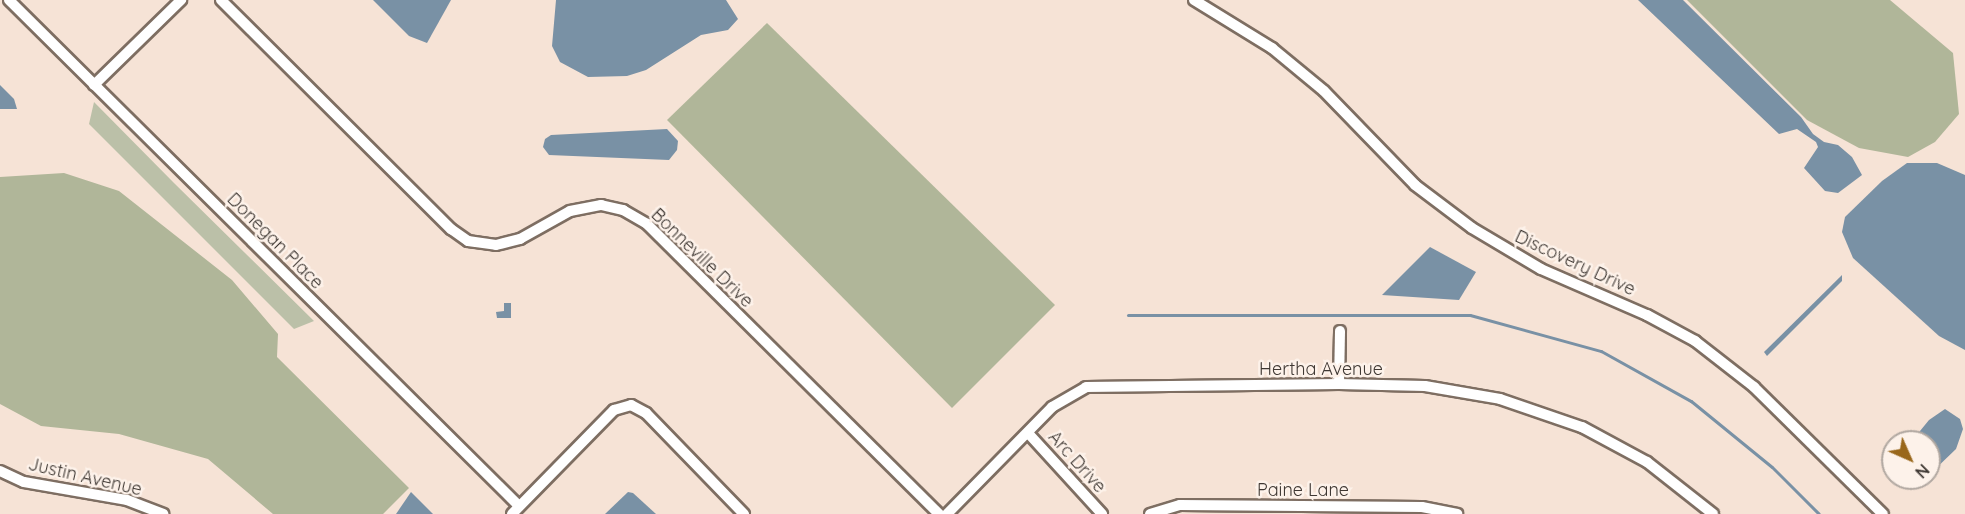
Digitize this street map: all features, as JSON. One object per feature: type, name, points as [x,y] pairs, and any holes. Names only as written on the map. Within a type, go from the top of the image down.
[{"type":"street","name":"Donegan Place","points":[[9,0],[515,510]]},
{"type":"street","points":[[94,85],[181,0]]},
{"type":"street","name":"Bonneville Drive","points":[[221,0],[451,229],[468,241],[496,245],[520,239],[570,211],[601,205],[623,210],[647,224],[939,514]]},
{"type":"street","name":"Discovery Drive","points":[[1194,0],[1272,48],[1324,91],[1415,185],[1472,228],[1541,269],[1647,315],[1695,341],[1754,387],[1883,514]]},
{"type":"street","points":[[1339,384],[1340,331]]},
{"type":"street","name":"Hertha Avenue","points":[[946,514],[1052,407],[1086,387],[1339,384],[1425,386],[1500,399],[1582,427],[1647,462],[1713,514]]},
{"type":"street","points":[[515,510],[614,410],[631,405],[646,413],[744,514]]},
{"type":"street","name":"Arc Drive","points":[[1028,433],[1102,514]]},
{"type":"street","name":"Justin Avenue","points":[[0,471],[24,482],[127,500],[163,514]]},
{"type":"street","name":"Paine Lane","points":[[1150,514],[1192,506],[1422,507],[1457,514]]},
{"type":"green space","points":[[1687,0],[1890,0],[1953,53],[1959,114],[1935,142],[1908,157],[1859,148],[1807,120]]},
{"type":"green space","points":[[767,23],[1055,305],[952,408],[667,120]]},
{"type":"green space","points":[[94,102],[314,321],[294,329],[89,124]]},
{"type":"green space","points":[[64,173],[119,191],[232,280],[278,334],[277,357],[409,488],[383,514],[273,514],[208,459],[119,434],[41,426],[0,404],[0,177]]},
{"type":"water","points":[[373,0],[451,0],[427,43],[409,36]]},
{"type":"water","points":[[556,0],[726,0],[738,19],[728,30],[701,35],[646,70],[627,76],[588,77],[560,62],[552,46]]},
{"type":"water","points":[[1638,0],[1683,0],[1801,117],[1813,134],[1824,142],[1838,145],[1852,157],[1862,175],[1838,193],[1825,191],[1804,168],[1818,147],[1816,142],[1797,129],[1779,134]]},
{"type":"water","points":[[0,85],[14,99],[17,109],[0,109]]},
{"type":"water","points":[[667,129],[678,141],[677,150],[669,160],[549,155],[543,147],[545,139],[551,135]]},
{"type":"water","points":[[1907,163],[1937,163],[1965,175],[1965,350],[1939,336],[1853,258],[1842,232],[1845,217],[1882,181]]},
{"type":"water","points":[[1430,247],[1476,272],[1459,300],[1382,295]]},
{"type":"water","points":[[1842,275],[1842,281],[1767,356],[1764,352]]},
{"type":"water","points":[[504,303],[511,303],[511,318],[497,318],[496,312],[504,311]]},
{"type":"water","points":[[1945,409],[1960,419],[1963,429],[1956,449],[1941,463],[1941,430],[1921,430],[1929,420]]},
{"type":"water","points":[[411,492],[433,514],[396,514]]},
{"type":"water","points":[[628,492],[633,493],[656,514],[605,514]]},
{"type":"waterway","points":[[1128,315],[1470,315],[1601,351],[1691,401],[1772,467],[1819,514]]}]
